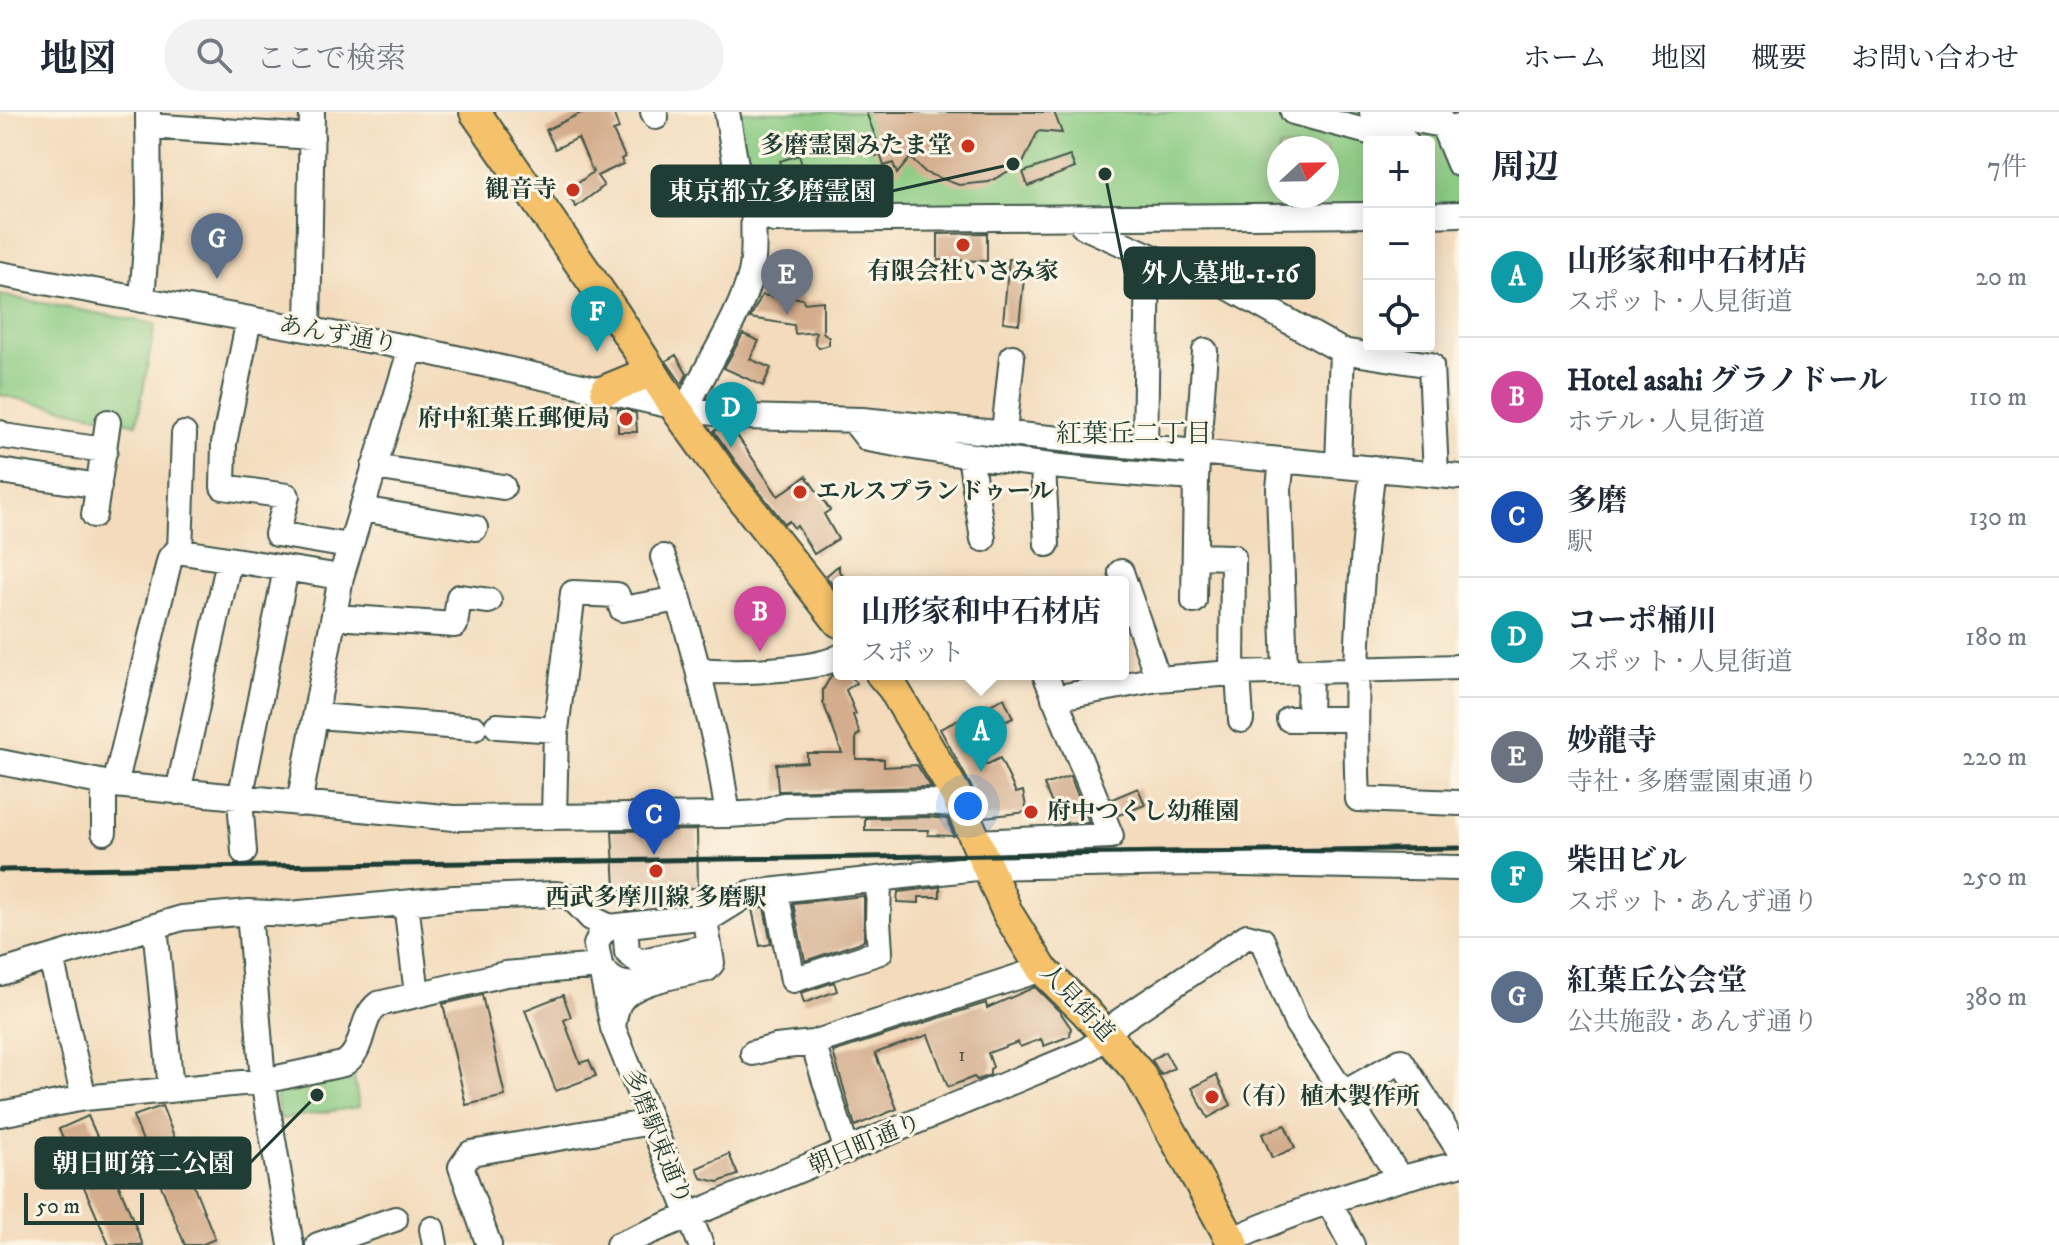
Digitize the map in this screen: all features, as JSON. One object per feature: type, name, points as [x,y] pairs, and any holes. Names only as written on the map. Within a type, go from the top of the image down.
[{"type":"main road","points":[[475,112],[722,473],[833,614]]},
{"type":"main road","points":[[606,390],[640,376],[646,362]]},
{"type":"main road","name":"人見街道","points":[[885,680],[916,725],[961,805],[1008,914],[1042,969],[1128,1058],[1149,1088],[1233,1242]]},
{"type":"street","points":[[308,329],[312,112]]},
{"type":"street","points":[[680,408],[739,303],[751,274],[755,252],[754,210],[742,188],[727,112]]},
{"type":"street","points":[[1293,112],[1345,119],[1390,136]]},
{"type":"street","points":[[1372,112],[1448,139]]},
{"type":"street","points":[[142,300],[149,205],[148,119],[312,137]]},
{"type":"street","points":[[754,210],[774,220],[788,221],[1363,215]]},
{"type":"street","points":[[1435,215],[1459,214]]},
{"type":"street","points":[[1077,218],[1083,226],[1148,255],[1207,275],[1342,351],[1431,365],[1448,476]]},
{"type":"street","points":[[1145,447],[1148,255]]},
{"type":"street","name":"あんず通り","points":[[0,274],[411,348],[680,408],[743,417],[853,420],[1004,432],[1448,476]]},
{"type":"street","points":[[249,319],[224,443],[223,487],[287,496],[277,534],[349,546]]},
{"type":"street","points":[[299,804],[341,577],[411,348]]},
{"type":"street","points":[[1194,601],[1196,478],[1205,351]]},
{"type":"street","points":[[1338,465],[1342,351]]},
{"type":"street","points":[[1004,432],[1012,357]]},
{"type":"street","points":[[853,420],[868,439],[1043,466],[1196,478]]},
{"type":"street","points":[[94,515],[108,422]]},
{"type":"street","points":[[180,552],[184,434]]},
{"type":"street","points":[[1,442],[105,450]]},
{"type":"street","points":[[970,456],[983,539]]},
{"type":"street","points":[[1282,460],[1279,488],[1298,671],[1299,719],[1355,719]]},
{"type":"street","points":[[1043,466],[1047,544]]},
{"type":"street","points":[[374,467],[503,487]]},
{"type":"street","points":[[1373,468],[1356,672],[1358,799],[1459,803]]},
{"type":"street","points":[[0,471],[99,486]]},
{"type":"street","points":[[361,509],[475,528]]},
{"type":"street","points":[[104,832],[110,784],[170,558],[177,551],[341,577]]},
{"type":"street","points":[[1195,556],[1233,557],[1235,673],[1241,720]]},
{"type":"street","points":[[663,557],[679,599],[698,670],[719,759],[728,815]]},
{"type":"street","points":[[178,792],[229,561]]},
{"type":"street","points":[[244,852],[240,799],[286,569]]},
{"type":"street","points":[[1121,572],[1122,576]]},
{"type":"street","points":[[554,817],[556,730],[573,593],[617,595],[622,609],[679,599]]},
{"type":"street","points":[[335,617],[455,625],[459,597],[489,601]]},
{"type":"street","points":[[1129,607],[1158,679]]},
{"type":"street","points":[[698,670],[758,671],[833,660]]},
{"type":"street","points":[[1054,698],[1158,679],[1235,673],[1459,667]]},
{"type":"street","points":[[705,921],[750,893],[879,879],[980,854],[1111,836],[1047,680]]},
{"type":"street","points":[[317,716],[556,730]]},
{"type":"street","points":[[0,762],[110,784],[454,818],[728,815],[759,813],[783,805],[929,802],[961,805]]},
{"type":"street","points":[[980,854],[1189,863],[1459,868]]},
{"type":"street","points":[[776,892],[793,980],[880,952],[879,879]]},
{"type":"street","points":[[0,973],[182,918],[249,912],[290,914],[454,898],[556,894],[570,896],[608,941],[639,962],[709,946]]},
{"type":"street","points":[[406,903],[417,994]]},
{"type":"street","points":[[249,912],[263,1081],[291,1245]]},
{"type":"street","points":[[0,1114],[84,1098],[263,1081],[331,1067],[352,1059],[372,1009],[394,999],[505,974],[608,941],[699,917],[705,921],[712,963],[707,969],[642,985],[622,985],[613,981],[608,941]]},
{"type":"street","points":[[155,926],[171,1089]]},
{"type":"street","name":"朝日町通り","points":[[618,1245],[1084,1052],[1107,1036],[1120,1021],[1247,936],[1262,940],[1296,1022],[1342,1094]]},
{"type":"street","name":"多磨駅東通り","points":[[608,941],[613,1028],[701,1245]]},
{"type":"street","points":[[51,958],[84,1098]]},
{"type":"street","points":[[753,1053],[813,1043],[1042,969]]},
{"type":"street","points":[[613,1028],[620,1001],[642,985]]},
{"type":"street","points":[[813,1043],[847,1151]]},
{"type":"street","points":[[1400,1178],[1342,1094],[1401,1061],[1459,1150]]},
{"type":"street","points":[[489,1245],[461,1167],[471,1153],[651,1122]]},
{"type":"street","points":[[1233,1242],[1281,1217],[1400,1178],[1459,1164]]},
{"type":"street","points":[[1329,1202],[1352,1245]]},
{"type":"street","points":[[318,1245],[395,1219]]},
{"type":"green space","points":[[736,112],[1459,112],[1459,209],[1435,209],[1435,136],[1363,136],[1363,210],[788,213],[765,204],[753,190]]},
{"type":"green space","points":[[0,295],[155,324],[137,424],[0,395]]},
{"type":"green space","points":[[353,1071],[359,1107],[280,1119],[274,1084]]},
{"type":"building","points":[[583,112],[613,112],[619,129],[613,131],[625,157],[621,159],[623,164],[597,176],[604,186],[576,207],[566,192],[593,172],[578,138],[555,149],[546,130]]},
{"type":"building","name":"多磨霊園みたま堂","points":[[866,112],[1054,112],[1062,133],[1038,131],[1023,163],[989,182],[959,185],[926,173],[910,158],[897,174],[893,163],[884,166],[880,154],[876,156],[872,143],[877,141]]},
{"type":"building","points":[[799,155],[806,179],[787,185],[780,161]]},
{"type":"building","points":[[1070,156],[1075,168],[1028,186],[1023,172]]},
{"type":"building","name":"有限会社いさみ家","points":[[987,233],[987,261],[938,260],[938,234]]},
{"type":"building","points":[[1009,259],[1026,261],[1019,324],[1003,322]]},
{"type":"building","points":[[762,295],[803,299],[804,303],[823,301],[823,332],[829,338],[829,345],[819,348],[815,343],[816,332],[795,334],[794,325],[750,318]]},
{"type":"building","points":[[743,334],[759,341],[750,359],[771,368],[763,386],[724,368]]},
{"type":"building","points":[[676,355],[687,374],[682,384],[666,361]]},
{"type":"building","points":[[618,409],[636,413],[637,432],[618,432]]},
{"type":"building","points":[[714,431],[734,431],[778,496],[806,476],[830,510],[824,514],[838,539],[814,554],[797,526],[794,528],[789,521],[785,524],[736,462]]},
{"type":"building","points":[[839,565],[843,576],[833,576],[833,585],[826,576]]},
{"type":"building","points":[[831,676],[833,680],[854,680],[856,683],[846,690],[860,734],[856,736],[856,759],[884,759],[884,767],[917,765],[931,787],[778,791],[776,764],[807,762],[807,753],[842,753],[823,702],[823,690]]},
{"type":"building","points":[[1004,698],[1013,718],[973,737],[986,765],[1000,758],[1016,793],[1023,791],[1027,812],[985,817],[940,729]]},
{"type":"building","points":[[1070,776],[1089,822],[1060,823],[1044,785]]},
{"type":"building","points":[[1138,788],[1145,805],[1119,815],[1112,799]]},
{"type":"building","points":[[865,818],[947,819],[954,836],[928,835],[929,830],[865,830]]},
{"type":"building","name":"西武多摩川線 多磨駅","points":[[697,830],[698,888],[615,889],[612,831]]},
{"type":"building","points":[[940,887],[940,897],[919,897],[919,903],[897,902],[898,892]]},
{"type":"building","points":[[864,896],[864,941],[805,961],[793,903]]},
{"type":"building","points":[[764,907],[771,944],[760,946],[752,909]]},
{"type":"building","points":[[834,982],[837,991],[804,1003],[801,993]]},
{"type":"building","points":[[1035,987],[1060,1012],[1071,1028],[1070,1036],[1044,1046],[1041,1039],[1020,1047],[1018,1042],[988,1053],[993,1067],[990,1075],[977,1080],[974,1077],[948,1087],[928,1035],[875,1053],[897,1109],[855,1126],[833,1052],[986,1003],[987,1008]]},
{"type":"building","points":[[482,995],[505,1096],[466,1105],[443,1004]]},
{"type":"building","points":[[563,995],[571,1017],[564,1020],[580,1063],[589,1060],[596,1076],[556,1091],[525,1010]]},
{"type":"building","points":[[1165,1052],[1174,1068],[1161,1075],[1152,1060]]},
{"type":"building","name":"（有）植木製作所","points":[[1216,1075],[1231,1105],[1208,1118],[1192,1088]]},
{"type":"building","points":[[162,1106],[215,1239],[201,1245],[185,1245],[133,1116]]},
{"type":"building","points":[[88,1116],[143,1245],[109,1245],[59,1129]]},
{"type":"building","points":[[1285,1125],[1295,1148],[1272,1158],[1262,1134]]},
{"type":"building","points":[[729,1154],[738,1175],[718,1182],[701,1178],[697,1168]]},
{"type":"railway","points":[[0,870],[1459,848]]},
{"type":"place","name":"多磨霊園みたま堂","points":[[968,146]]},
{"type":"place","name":"東京都立多磨霊園","points":[[1013,164]]},
{"type":"place","name":"外人墓地-1-16","points":[[1105,174]]},
{"type":"place","name":"観音寺","points":[[573,190]]},
{"type":"place","name":"有限会社いさみ家","points":[[963,245]]},
{"type":"place","name":"紅葉丘公会堂","points":[[217,279]]},
{"type":"place","name":"妙龍寺","points":[[787,315]]},
{"type":"place","name":"柴田ビル","points":[[597,352]]},
{"type":"place","name":"府中紅葉丘郵便局","points":[[626,419]]},
{"type":"place","name":"コーポ桶川","points":[[731,448]]},
{"type":"place","name":"エルスプランドゥール","points":[[800,492]]},
{"type":"place","name":"Hotel asahi グラノドール","points":[[760,652]]},
{"type":"place","name":"山形家和中石材店","points":[[981,772]]},
{"type":"place","name":"府中つくし幼稚園","points":[[1031,812]]},
{"type":"place","name":"多磨","points":[[654,855]]},
{"type":"place","name":"西武多摩川線 多磨駅","points":[[656,871]]},
{"type":"place","name":"朝日町第二公園","points":[[317,1095]]},
{"type":"place","name":"（有）植木製作所","points":[[1212,1097]]},
{"type":"district","name":"紅葉丘二丁目","points":[[1134,434]]}]
